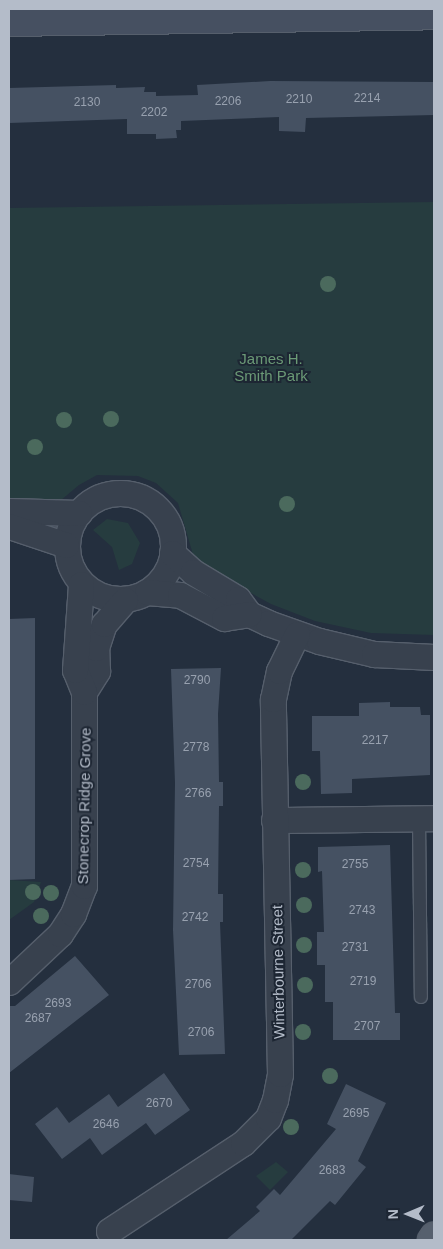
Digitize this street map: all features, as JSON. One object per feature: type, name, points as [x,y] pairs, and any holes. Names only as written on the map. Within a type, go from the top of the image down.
[{"type":"street","points":[[9,22],[434,15]]},
{"type":"street","points":[[84,692],[97,671],[96,648],[104,624],[136,596],[164,576],[174,542],[166,518],[153,503],[131,493],[110,492],[88,503],[72,521],[66,545],[70,565],[81,584],[102,597],[136,596],[180,594],[224,618],[249,614],[298,634],[374,654],[434,656]]},
{"type":"street","points":[[9,511],[79,513]]},
{"type":"street","points":[[9,526],[66,545]]},
{"type":"street","points":[[172,553],[193,572],[238,599],[249,614]]},
{"type":"street","name":"Stonecrop Ridge Grove","points":[[9,982],[60,934],[82,894],[86,855],[84,692],[75,670],[81,584]]},
{"type":"street","name":"Winterbourne Street","points":[[109,1231],[243,1143],[268,1118],[275,1100],[280,1074],[273,699],[278,671],[298,634]]},
{"type":"street","points":[[274,820],[427,818]]},
{"type":"lane","points":[[421,997],[427,818]]},
{"type":"green space","name":"James H. Smith Park","points":[[434,202],[434,635],[371,633],[315,621],[271,604],[202,566],[194,558],[178,503],[156,483],[138,476],[97,475],[79,485],[54,506],[9,505],[9,208]]},
{"type":"green space","points":[[107,519],[128,523],[140,543],[132,564],[119,570],[112,547],[93,530]]},
{"type":"green space","points":[[9,880],[41,882],[34,902],[9,920]]},
{"type":"green space","points":[[276,1162],[288,1172],[270,1190],[256,1176]]},
{"type":"building","points":[[270,81],[434,82],[434,115],[306,118],[305,132],[279,131],[279,117],[181,121],[181,130],[176,130],[177,138],[156,139],[156,134],[127,134],[127,119],[9,123],[9,88],[116,85],[116,88],[145,87],[144,92],[156,92],[156,96],[198,95],[197,85]]},
{"type":"building","points":[[35,618],[35,879],[9,880],[9,619]]},
{"type":"building","points":[[221,668],[218,714],[219,782],[223,782],[223,806],[219,806],[218,894],[223,894],[223,922],[220,922],[225,1054],[179,1055],[173,930],[175,783],[171,669]]},
{"type":"building","points":[[390,702],[390,707],[420,707],[421,715],[430,715],[430,775],[352,779],[352,793],[321,794],[320,751],[312,751],[312,716],[359,716],[359,703]]},
{"type":"building","points":[[390,845],[395,1013],[400,1013],[400,1040],[333,1040],[333,1002],[325,1002],[325,965],[317,965],[317,932],[324,932],[322,871],[318,872],[318,847]]},
{"type":"building","points":[[75,956],[109,995],[9,1073],[9,1006],[15,1006]]},
{"type":"building","points":[[164,1073],[190,1110],[155,1135],[146,1123],[102,1155],[90,1138],[62,1159],[35,1124],[57,1107],[69,1123],[109,1094],[118,1107]]},
{"type":"building","points":[[346,1084],[386,1103],[358,1161],[366,1167],[335,1205],[330,1201],[291,1240],[226,1240],[260,1211],[256,1207],[274,1189],[280,1195],[336,1129],[327,1124]]},
{"type":"building","points":[[9,1174],[34,1177],[32,1202],[9,1200]]}]
